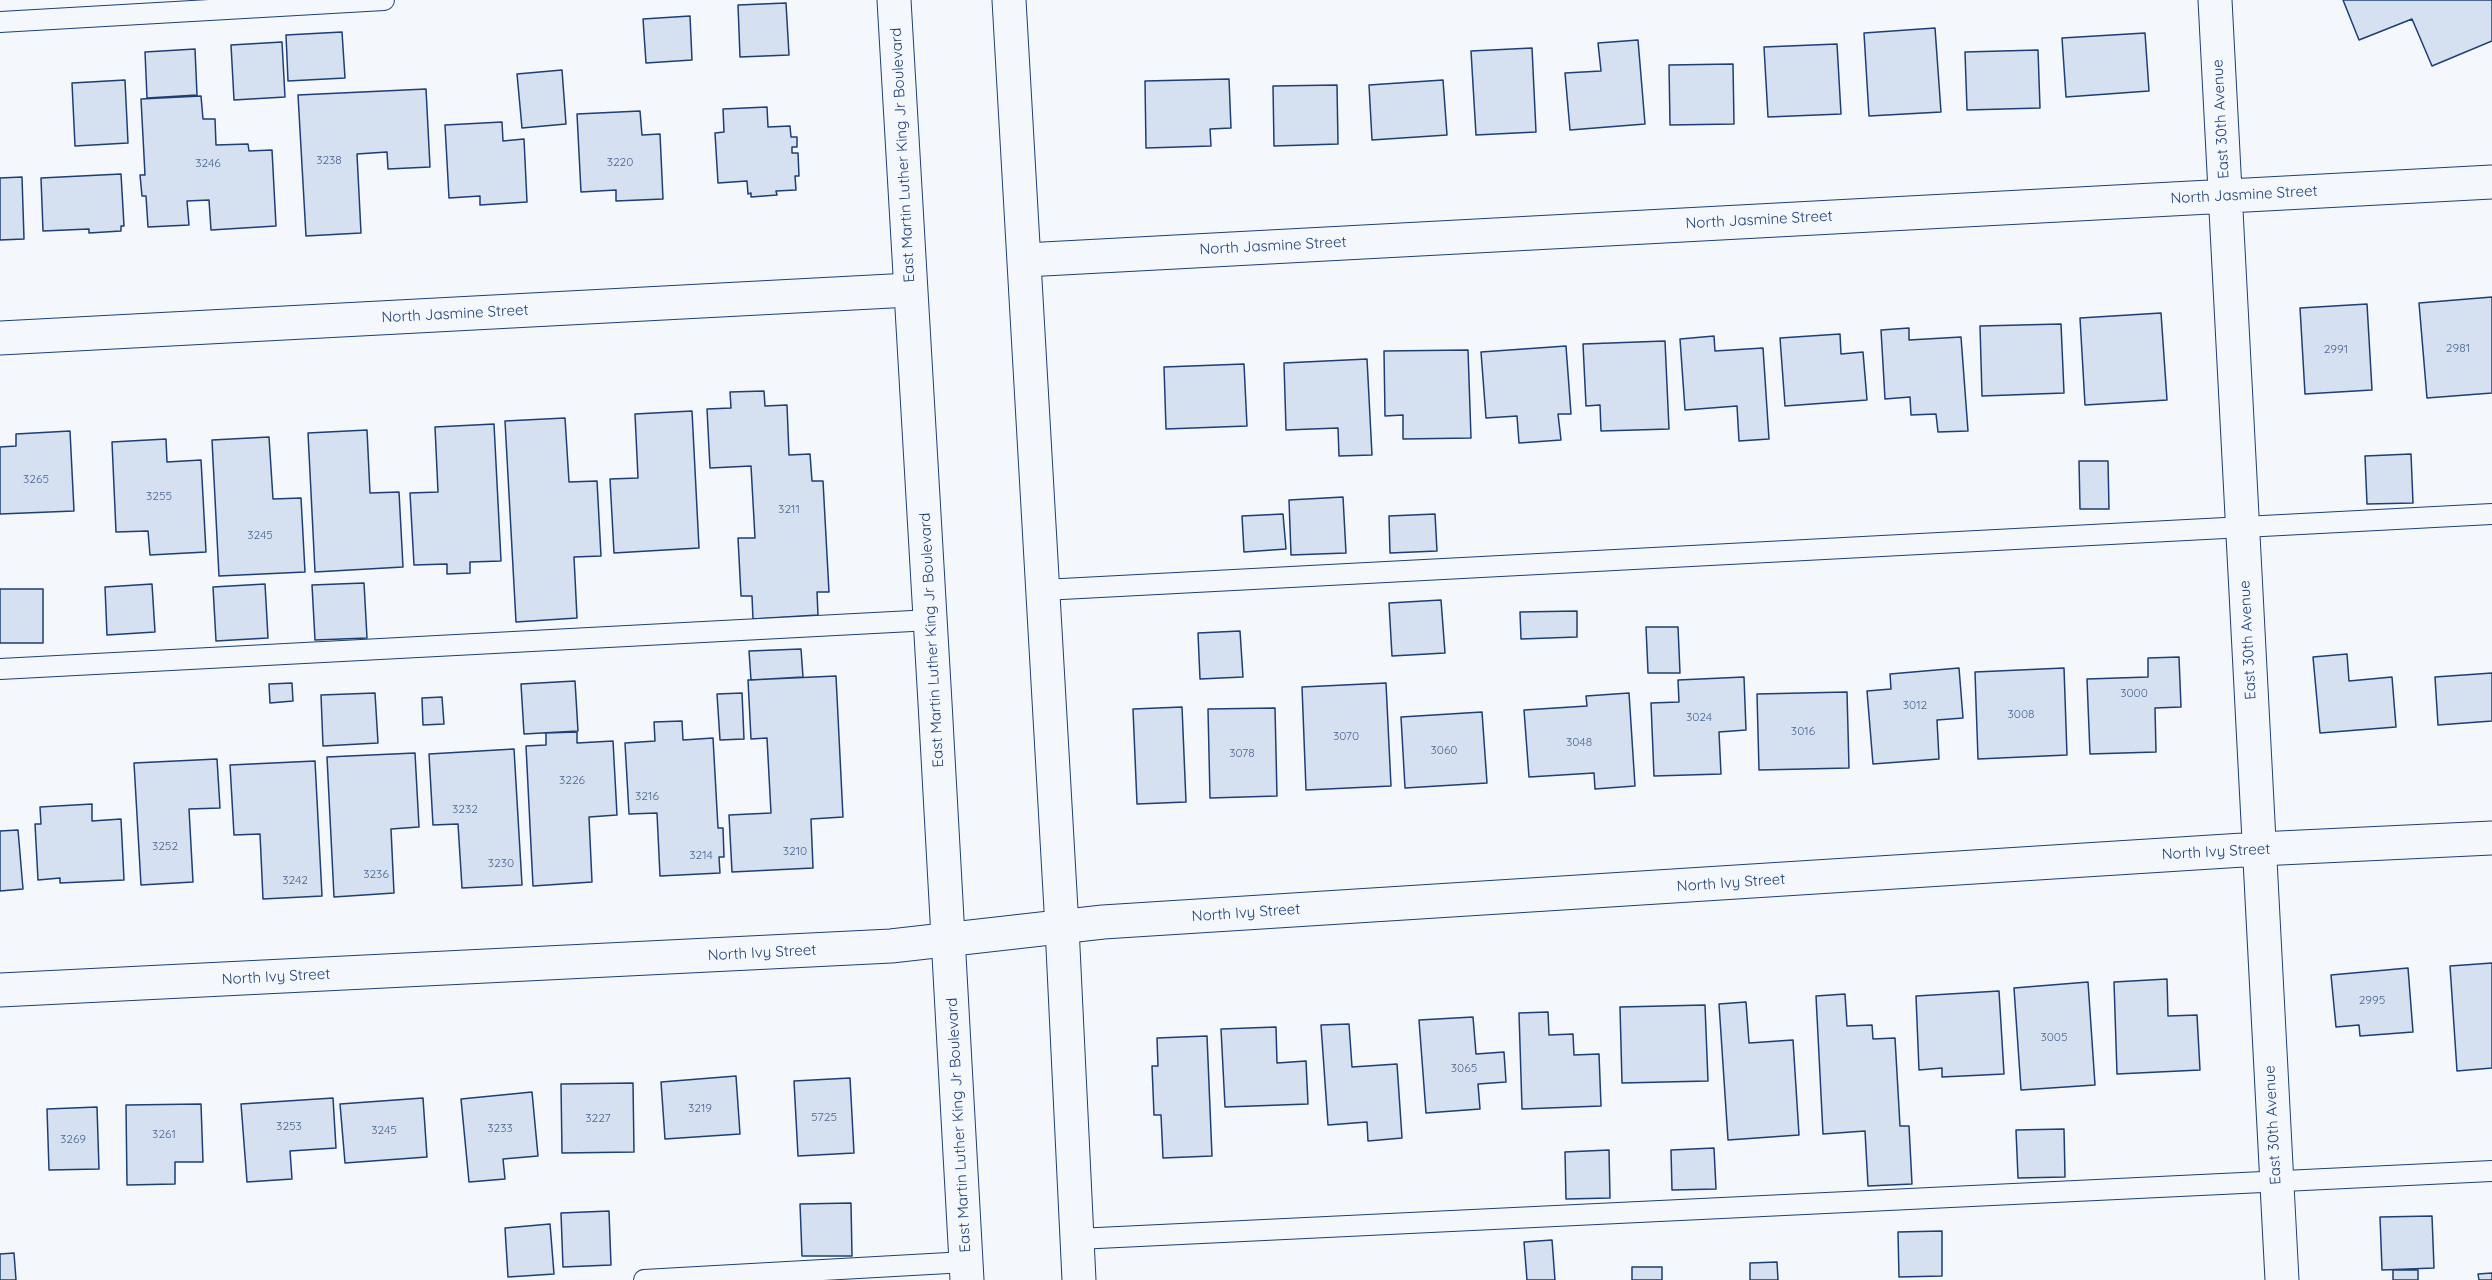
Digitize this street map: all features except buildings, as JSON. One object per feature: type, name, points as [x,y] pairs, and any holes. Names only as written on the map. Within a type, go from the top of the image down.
[{"type":"street","name":"East Martin Luther King Jr Boulevard","points":[[894,0],[967,1271]]},
{"type":"street","points":[[1010,0],[1062,927],[1079,1280]]},
{"type":"street","name":"East 30th Avenue","points":[[2215,0],[2282,1280]]},
{"type":"street","name":"North Jasmine Street","points":[[1025,260],[2492,182]]},
{"type":"street","name":"North Jasmine Street","points":[[0,338],[910,290]]},
{"type":"street","name":"North Ivy Street","points":[[0,990],[891,946],[1062,927],[2259,849],[2492,838]]},
{"type":"lane","points":[[0,22],[384,0]]},
{"type":"lane","points":[[1043,590],[2492,514]]},
{"type":"lane","points":[[0,669],[931,620]]},
{"type":"lane","points":[[1077,1239],[2492,1171]]},
{"type":"lane","points":[[644,1280],[967,1271]]}]
